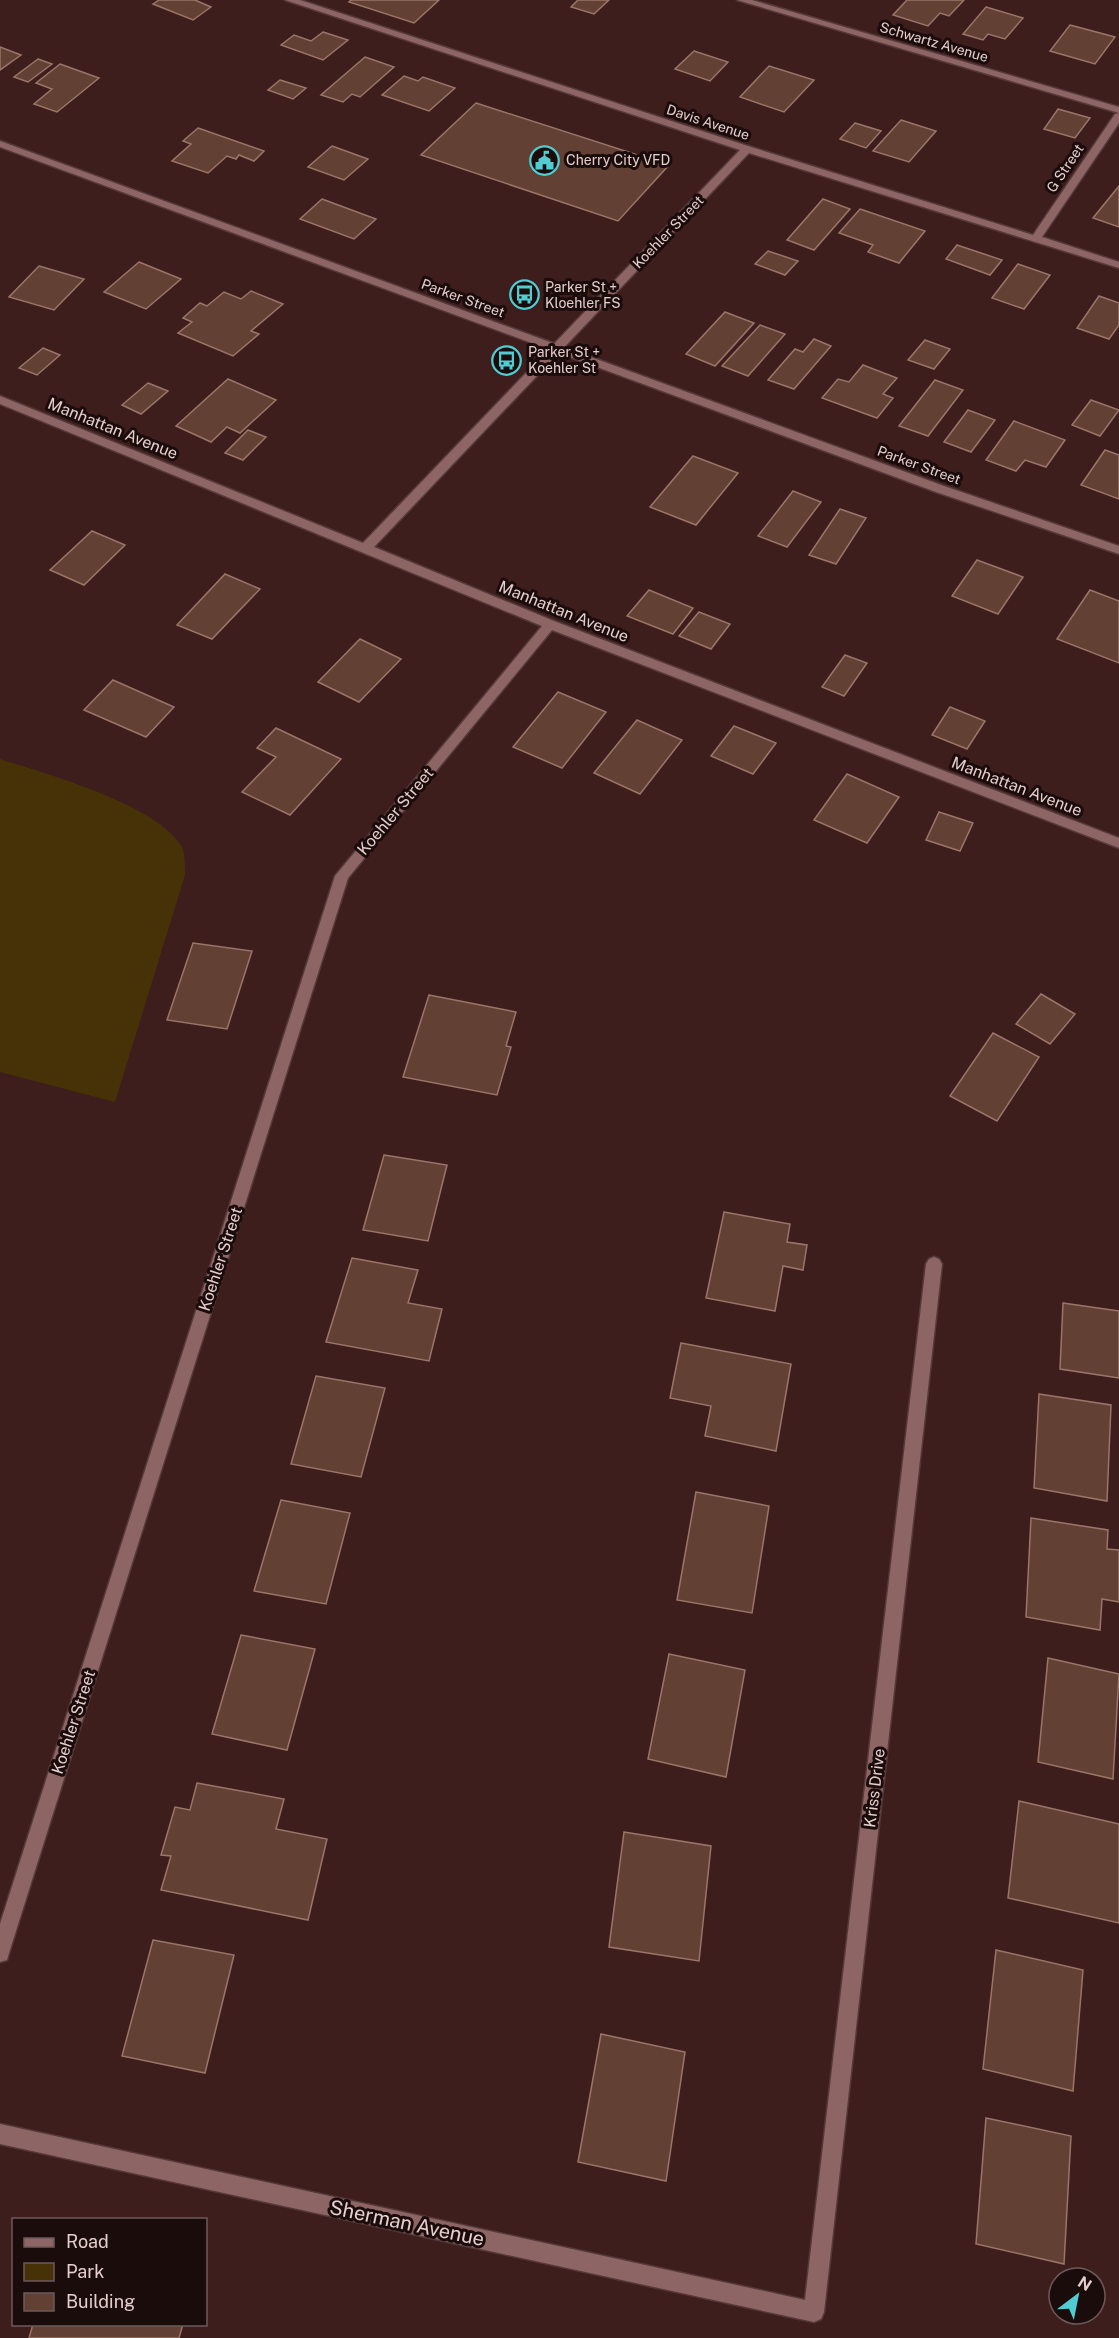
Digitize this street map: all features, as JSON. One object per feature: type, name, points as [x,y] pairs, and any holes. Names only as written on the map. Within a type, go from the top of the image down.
[{"type":"street","name":"Davis Avenue","points":[[290,0],[747,149],[1119,265]]},
{"type":"street","name":"Schwartz Avenue","points":[[742,0],[1119,110]]},
{"type":"street","name":"G Street","points":[[1036,238],[1119,116]]},
{"type":"street","name":"Parker Street","points":[[0,144],[940,489],[1119,550]]},
{"type":"street","name":"Koehler Street","points":[[365,549],[747,149]]},
{"type":"street","name":"Manhattan Avenue","points":[[0,400],[550,624],[1119,843]]},
{"type":"street","name":"Koehler Street","points":[[0,1953],[342,876],[550,624]]},
{"type":"street","name":"Kriss Drive","points":[[814,2312],[934,1264]]},
{"type":"street","name":"Sherman Avenue","points":[[0,2134],[814,2312]]},
{"type":"green space","points":[[0,759],[99,792],[126,804],[169,831],[182,847],[185,875],[115,1102],[0,1072]]},
{"type":"building","points":[[159,0],[195,0],[211,7],[193,20],[153,4]]},
{"type":"building","points":[[351,0],[439,0],[414,23],[349,2]]},
{"type":"building","points":[[578,0],[609,0],[594,14],[571,7]]},
{"type":"building","points":[[907,0],[964,0],[949,16],[940,13],[928,26],[893,15]]},
{"type":"building","points":[[986,7],[1023,18],[1005,39],[988,34],[983,40],[963,34]]},
{"type":"building","points":[[1070,25],[1115,37],[1095,64],[1050,51]]},
{"type":"building","points":[[323,32],[348,40],[323,60],[281,45],[294,35],[311,41]]},
{"type":"building","points":[[0,47],[21,55],[0,70]]},
{"type":"building","points":[[694,51],[728,62],[710,81],[675,69]]},
{"type":"building","points":[[365,57],[394,67],[360,97],[352,94],[343,102],[321,95]]},
{"type":"building","points":[[38,59],[52,64],[28,82],[14,77]]},
{"type":"building","points":[[60,64],[99,78],[57,112],[34,104],[52,89],[36,83]]},
{"type":"building","points":[[769,66],[814,80],[784,112],[740,97]]},
{"type":"building","points":[[404,76],[418,81],[423,77],[455,88],[429,111],[382,95]]},
{"type":"building","points":[[280,80],[306,88],[293,99],[268,90]]},
{"type":"building","name":"Cherry City VFD","points":[[476,103],[669,165],[618,221],[421,155]]},
{"type":"building","points":[[1058,109],[1090,118],[1075,138],[1044,129]]},
{"type":"building","points":[[901,120],[936,131],[909,162],[873,151]]},
{"type":"building","points":[[855,123],[881,131],[866,148],[840,139]]},
{"type":"building","points":[[198,128],[264,151],[254,161],[239,155],[236,159],[227,156],[208,173],[172,161],[191,144],[183,141]]},
{"type":"building","points":[[332,146],[368,159],[344,180],[308,167]]},
{"type":"building","points":[[1119,186],[1119,227],[1093,218]]},
{"type":"building","points":[[322,199],[376,219],[354,239],[300,219]]},
{"type":"building","points":[[823,199],[850,209],[814,250],[787,240]]},
{"type":"building","points":[[860,209],[925,231],[899,263],[868,252],[873,245],[839,233]]},
{"type":"building","points":[[957,245],[1002,260],[990,275],[946,259]]},
{"type":"building","points":[[768,251],[798,261],[785,275],[755,264]]},
{"type":"building","points":[[139,262],[181,279],[146,309],[104,292]]},
{"type":"building","points":[[1018,264],[1050,275],[1024,309],[992,298]]},
{"type":"building","points":[[39,266],[84,279],[54,310],[9,297]]},
{"type":"building","points":[[251,291],[283,304],[251,331],[259,334],[233,356],[178,333],[192,322],[183,318],[200,303],[207,306],[224,292],[241,299]]},
{"type":"building","points":[[1099,296],[1119,303],[1119,325],[1109,339],[1077,328]]},
{"type":"building","points":[[725,312],[754,323],[715,366],[686,354]]},
{"type":"building","points":[[760,325],[785,334],[748,376],[722,366]]},
{"type":"building","points":[[814,339],[831,346],[794,389],[768,380],[795,349],[803,352]]},
{"type":"building","points":[[925,340],[950,349],[934,369],[908,360]]},
{"type":"building","points":[[43,348],[60,355],[37,375],[19,368]]},
{"type":"building","points":[[863,365],[897,378],[883,394],[893,398],[877,418],[822,398],[838,379],[849,382]]},
{"type":"building","points":[[228,379],[276,400],[240,433],[227,427],[211,442],[176,426]]},
{"type":"building","points":[[935,380],[963,390],[928,436],[899,426]]},
{"type":"building","points":[[148,383],[168,391],[141,414],[122,405]]},
{"type":"building","points":[[1091,400],[1119,410],[1100,436],[1072,425]]},
{"type":"building","points":[[968,410],[995,420],[971,452],[944,442]]},
{"type":"building","points":[[1014,421],[1065,440],[1046,467],[1025,460],[1016,471],[986,460]]},
{"type":"building","points":[[248,430],[266,437],[243,460],[225,453]]},
{"type":"building","points":[[1105,450],[1119,455],[1119,499],[1081,485]]},
{"type":"building","points":[[693,456],[738,473],[696,525],[650,507]]},
{"type":"building","points":[[793,491],[821,502],[787,547],[758,536]]},
{"type":"building","points":[[840,509],[866,518],[836,564],[809,555]]},
{"type":"building","points":[[92,531],[125,545],[84,585],[50,570]]},
{"type":"building","points":[[977,560],[1023,577],[998,614],[952,596]]},
{"type":"building","points":[[225,574],[260,589],[212,639],[177,625]]},
{"type":"building","points":[[649,590],[693,608],[673,634],[627,616]]},
{"type":"building","points":[[1090,590],[1119,601],[1119,663],[1057,639]]},
{"type":"building","points":[[699,612],[730,624],[711,649],[679,636]]},
{"type":"building","points":[[360,639],[401,659],[359,702],[318,682]]},
{"type":"building","points":[[845,655],[867,663],[844,696],[822,687]]},
{"type":"building","points":[[113,680],[174,707],[146,737],[84,710]]},
{"type":"building","points":[[558,692],[606,712],[562,768],[513,747]]},
{"type":"building","points":[[950,707],[985,721],[967,749],[932,735]]},
{"type":"building","points":[[637,720],[682,740],[640,794],[594,773]]},
{"type":"building","points":[[734,726],[776,743],[753,774],[711,756]]},
{"type":"building","points":[[276,728],[341,759],[290,815],[242,792],[276,757],[257,748]]},
{"type":"building","points":[[847,774],[899,797],[867,843],[814,820]]},
{"type":"building","points":[[939,812],[973,823],[960,851],[926,840]]},
{"type":"building","points":[[193,943],[252,951],[227,1029],[167,1020]]},
{"type":"building","points":[[1041,994],[1075,1014],[1050,1044],[1016,1024]]},
{"type":"building","points":[[429,995],[516,1012],[506,1046],[511,1047],[497,1095],[403,1077]]},
{"type":"building","points":[[993,1033],[1039,1057],[997,1121],[950,1096]]},
{"type":"building","points":[[384,1155],[447,1165],[428,1241],[363,1230]]},
{"type":"building","points":[[724,1212],[790,1224],[787,1242],[807,1245],[803,1270],[783,1266],[775,1311],[706,1298]]},
{"type":"building","points":[[352,1258],[418,1270],[408,1303],[442,1309],[429,1361],[326,1342]]},
{"type":"building","points":[[1063,1303],[1119,1311],[1119,1378],[1060,1369]]},
{"type":"building","points":[[681,1343],[791,1364],[776,1451],[705,1436],[711,1406],[670,1398]]},
{"type":"building","points":[[316,1376],[385,1388],[361,1477],[291,1464]]},
{"type":"building","points":[[1039,1394],[1111,1405],[1107,1501],[1034,1488]]},
{"type":"building","points":[[696,1492],[769,1506],[752,1613],[677,1600]]},
{"type":"building","points":[[281,1500],[350,1513],[326,1604],[254,1591]]},
{"type":"building","points":[[1031,1518],[1108,1530],[1107,1549],[1119,1550],[1119,1602],[1102,1599],[1100,1630],[1026,1617]]},
{"type":"building","points":[[241,1635],[315,1649],[287,1750],[212,1734]]},
{"type":"building","points":[[669,1654],[745,1670],[726,1777],[648,1759]]},
{"type":"building","points":[[1048,1658],[1119,1674],[1113,1779],[1038,1762]]},
{"type":"building","points":[[197,1783],[284,1799],[276,1829],[327,1839],[308,1920],[161,1890],[171,1856],[161,1855],[175,1807],[190,1810]]},
{"type":"building","points":[[1019,1801],[1119,1824],[1119,1923],[1008,1898]]},
{"type":"building","points":[[624,1832],[711,1846],[699,1961],[609,1947]]},
{"type":"building","points":[[153,1940],[234,1955],[205,2073],[122,2056]]},
{"type":"building","points":[[996,1950],[1083,1970],[1073,2091],[983,2069]]},
{"type":"building","points":[[601,2034],[685,2052],[666,2181],[578,2162]]},
{"type":"building","points":[[986,2118],[1071,2136],[1064,2264],[976,2244]]},
{"type":"building","points":[[32,2326],[182,2326],[179,2338],[29,2338]]},
{"type":"place","name":"Cherry City VFD","points":[[545,160]]},
{"type":"place","name":"Parker St + Kloehler FS","points":[[524,295]]},
{"type":"place","name":"Parker St + Koehler St","points":[[507,360]]}]
